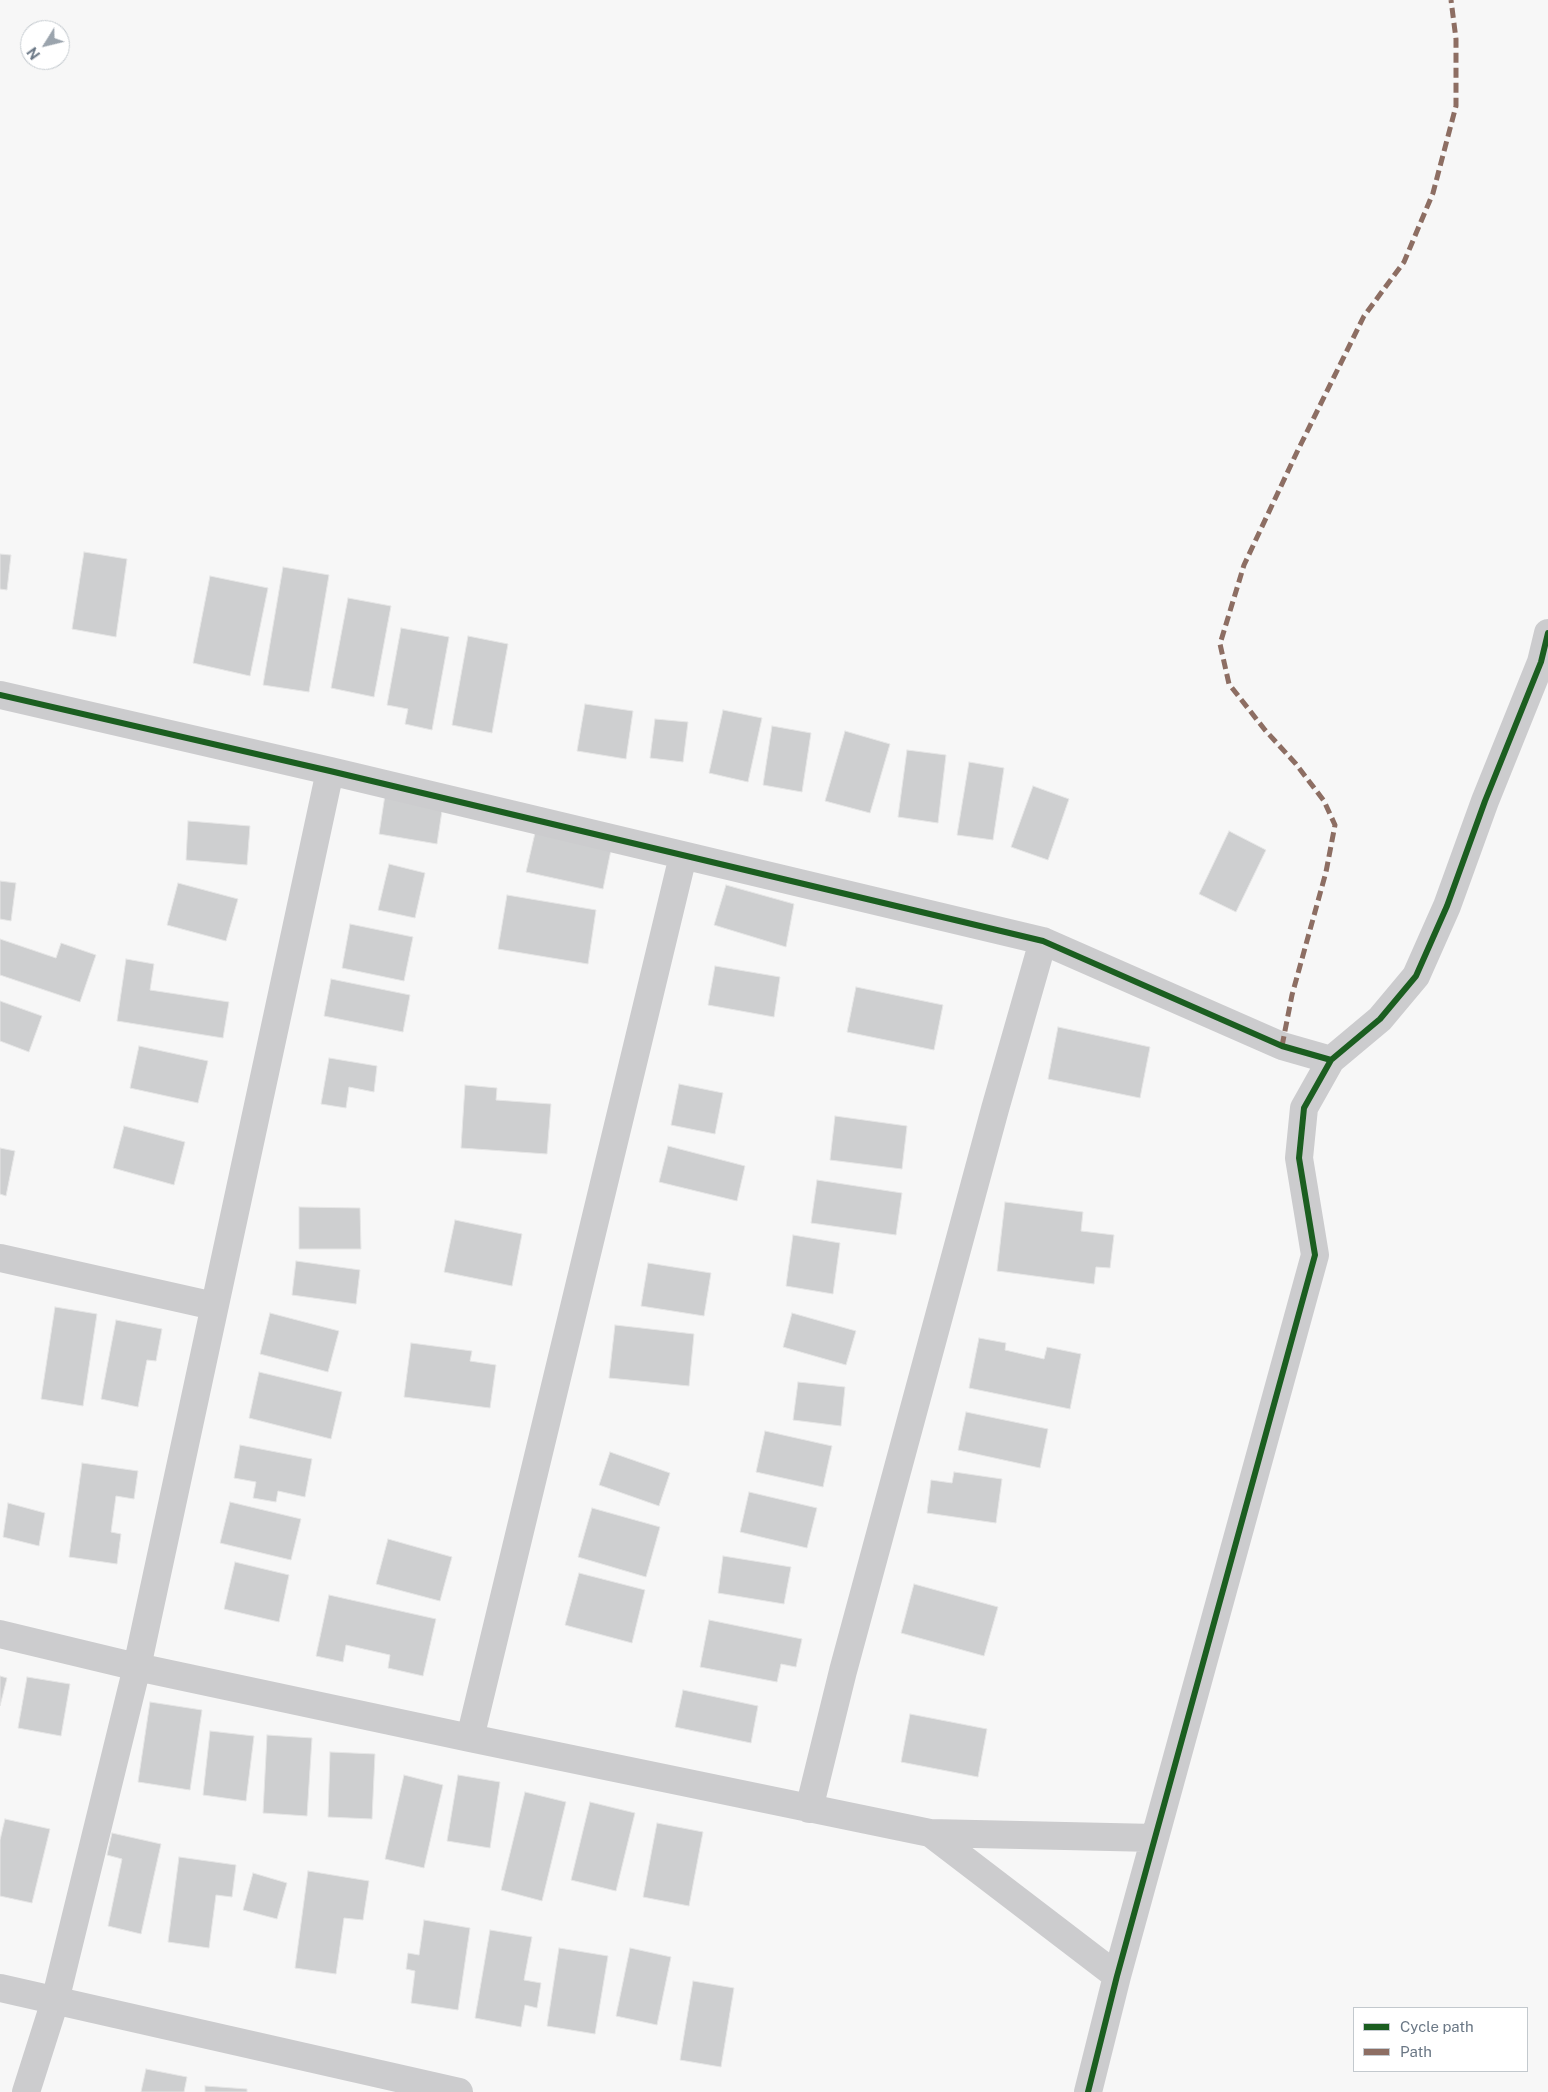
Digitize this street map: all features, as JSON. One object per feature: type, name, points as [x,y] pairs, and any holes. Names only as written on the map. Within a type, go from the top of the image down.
[{"type":"street","points":[[1088,2092],[1117,1976],[1315,1255],[1299,1158],[1304,1108],[1331,1060],[1380,1019],[1416,976],[1447,906],[1485,801],[1541,662],[1548,633]]},
{"type":"street","points":[[0,695],[330,771],[1043,941],[1282,1046],[1331,1060]]},
{"type":"street","points":[[26,2092],[55,2001],[137,1666],[330,771]]},
{"type":"street","points":[[470,1738],[683,856]]},
{"type":"street","points":[[809,1809],[843,1671],[995,1109],[1043,941]]},
{"type":"street","points":[[0,1258],[214,1306]]},
{"type":"street","points":[[0,1634],[137,1666],[470,1738],[930,1833],[1155,1838]]},
{"type":"street","points":[[930,1833],[1117,1976]]},
{"type":"street","points":[[0,1988],[459,2092]]},
{"type":"building","points":[[84,552],[127,559],[116,637],[72,629]]},
{"type":"building","points":[[0,554],[11,555],[7,590],[0,589]]},
{"type":"building","points":[[283,567],[329,575],[309,692],[263,685]]},
{"type":"building","points":[[210,576],[268,588],[250,676],[193,663]]},
{"type":"building","points":[[348,598],[391,606],[374,697],[331,688]]},
{"type":"building","points":[[401,628],[449,637],[432,730],[405,724],[408,709],[387,705]]},
{"type":"building","points":[[468,636],[508,644],[492,733],[452,725]]},
{"type":"building","points":[[585,704],[633,711],[626,759],[577,751]]},
{"type":"building","points":[[723,710],[762,718],[748,782],[709,773]]},
{"type":"building","points":[[655,719],[688,722],[683,762],[650,758]]},
{"type":"building","points":[[772,726],[811,733],[802,792],[763,785]]},
{"type":"building","points":[[845,731],[890,744],[870,813],[825,801]]},
{"type":"building","points":[[907,750],[946,755],[938,823],[898,817]]},
{"type":"building","points":[[969,762],[1004,768],[993,840],[957,835]]},
{"type":"building","points":[[1033,786],[1069,799],[1048,860],[1011,847]]},
{"type":"building","points":[[385,795],[443,804],[437,844],[379,834]]},
{"type":"building","points":[[188,821],[250,826],[247,865],[186,860]]},
{"type":"building","points":[[1229,831],[1266,850],[1236,912],[1199,894]]},
{"type":"building","points":[[535,833],[611,850],[603,889],[526,872]]},
{"type":"building","points":[[389,864],[425,873],[415,918],[378,910]]},
{"type":"building","points":[[0,881],[16,883],[11,921],[0,919]]},
{"type":"building","points":[[178,883],[238,899],[226,941],[167,925]]},
{"type":"building","points":[[726,885],[794,904],[786,947],[714,925]]},
{"type":"building","points":[[507,895],[596,910],[588,964],[498,949]]},
{"type":"building","points":[[350,924],[413,937],[404,981],[342,968]]},
{"type":"building","points":[[0,939],[56,958],[61,943],[96,955],[80,1002],[0,975]]},
{"type":"building","points":[[126,959],[154,964],[150,990],[229,1002],[223,1038],[117,1021]]},
{"type":"building","points":[[715,966],[780,977],[774,1017],[708,1005]]},
{"type":"building","points":[[331,979],[410,995],[403,1032],[324,1016]]},
{"type":"building","points":[[856,987],[943,1005],[934,1050],[847,1032]]},
{"type":"building","points":[[0,1001],[42,1016],[29,1052],[0,1041]]},
{"type":"building","points":[[1058,1027],[1150,1047],[1140,1098],[1048,1079]]},
{"type":"building","points":[[139,1046],[208,1061],[198,1103],[130,1088]]},
{"type":"building","points":[[329,1058],[377,1066],[374,1092],[349,1087],[346,1108],[321,1104]]},
{"type":"building","points":[[679,1084],[723,1093],[715,1134],[671,1125]]},
{"type":"building","points":[[465,1085],[497,1088],[496,1100],[551,1104],[547,1154],[461,1148]]},
{"type":"building","points":[[835,1116],[907,1126],[902,1169],[830,1160]]},
{"type":"building","points":[[124,1126],[185,1142],[174,1185],[113,1168]]},
{"type":"building","points":[[668,1146],[745,1166],[737,1201],[659,1182]]},
{"type":"building","points":[[0,1148],[15,1151],[6,1196],[0,1194]]},
{"type":"building","points":[[817,1180],[902,1193],[896,1235],[811,1223]]},
{"type":"building","points":[[1005,1202],[1083,1212],[1081,1231],[1114,1235],[1110,1268],[1096,1267],[1094,1284],[997,1271]]},
{"type":"building","points":[[299,1207],[360,1208],[361,1249],[299,1249]]},
{"type":"building","points":[[455,1220],[522,1234],[512,1286],[444,1272]]},
{"type":"building","points":[[793,1235],[840,1243],[833,1294],[786,1286]]},
{"type":"building","points":[[296,1261],[360,1270],[356,1304],[292,1295]]},
{"type":"building","points":[[648,1263],[711,1273],[704,1316],[641,1306]]},
{"type":"building","points":[[55,1307],[97,1314],[83,1406],[41,1399]]},
{"type":"building","points":[[270,1313],[339,1331],[328,1372],[260,1354]]},
{"type":"building","points":[[792,1313],[856,1331],[846,1365],[783,1347]]},
{"type":"building","points":[[116,1320],[162,1329],[156,1361],[147,1360],[138,1407],[101,1399]]},
{"type":"building","points":[[615,1325],[694,1334],[689,1386],[609,1378]]},
{"type":"building","points":[[979,1338],[1006,1343],[1005,1350],[1044,1359],[1047,1347],[1081,1354],[1070,1409],[969,1388]]},
{"type":"building","points":[[411,1343],[472,1351],[470,1361],[496,1365],[490,1408],[404,1397]]},
{"type":"building","points":[[259,1372],[342,1392],[331,1439],[249,1418]]},
{"type":"building","points":[[798,1382],[845,1387],[841,1426],[793,1420]]},
{"type":"building","points":[[966,1412],[1048,1429],[1040,1468],[958,1450]]},
{"type":"building","points":[[765,1431],[832,1446],[823,1487],[756,1472]]},
{"type":"building","points":[[240,1445],[312,1459],[305,1497],[278,1491],[276,1502],[253,1498],[256,1482],[234,1478]]},
{"type":"building","points":[[610,1452],[670,1473],[659,1506],[599,1485]]},
{"type":"building","points":[[82,1463],[138,1471],[134,1499],[116,1496],[111,1532],[121,1534],[117,1564],[69,1557]]},
{"type":"building","points":[[954,1472],[1002,1479],[996,1523],[927,1513],[931,1480],[952,1483]]},
{"type":"building","points":[[749,1492],[817,1508],[807,1548],[740,1532]]},
{"type":"building","points":[[230,1502],[301,1519],[291,1560],[220,1543]]},
{"type":"building","points":[[8,1503],[45,1513],[39,1546],[3,1537]]},
{"type":"building","points":[[592,1508],[660,1527],[646,1577],[578,1557]]},
{"type":"building","points":[[388,1539],[452,1557],[440,1601],[376,1584]]},
{"type":"building","points":[[723,1556],[791,1567],[784,1604],[718,1593]]},
{"type":"building","points":[[235,1562],[289,1575],[279,1622],[224,1609]]},
{"type":"building","points":[[579,1573],[645,1590],[632,1643],[565,1625]]},
{"type":"building","points":[[914,1584],[998,1607],[984,1656],[901,1633]]},
{"type":"building","points":[[329,1595],[436,1619],[423,1676],[388,1668],[390,1655],[346,1645],[343,1662],[316,1656]]},
{"type":"building","points":[[709,1620],[802,1639],[796,1667],[781,1664],[777,1682],[700,1667]]},
{"type":"building","points":[[0,1676],[7,1678],[0,1706]]},
{"type":"building","points":[[27,1677],[70,1684],[61,1736],[18,1728]]},
{"type":"building","points":[[683,1690],[758,1706],[751,1743],[675,1727]]},
{"type":"building","points":[[150,1702],[202,1710],[190,1790],[138,1782]]},
{"type":"building","points":[[910,1714],[987,1729],[978,1777],[901,1762]]},
{"type":"building","points":[[210,1731],[254,1736],[246,1801],[203,1795]]},
{"type":"building","points":[[267,1735],[312,1738],[307,1816],[263,1813]]},
{"type":"building","points":[[330,1752],[375,1754],[372,1819],[328,1817]]},
{"type":"building","points":[[404,1775],[443,1785],[424,1868],[385,1859]]},
{"type":"building","points":[[458,1775],[500,1782],[490,1848],[447,1841]]},
{"type":"building","points":[[525,1792],[566,1802],[542,1901],[501,1890]]},
{"type":"building","points":[[590,1802],[635,1813],[616,1891],[571,1880]]},
{"type":"building","points":[[5,1819],[50,1829],[32,1903],[0,1896],[0,1840]]},
{"type":"building","points":[[657,1823],[703,1832],[689,1906],[643,1897]]},
{"type":"building","points":[[112,1833],[161,1844],[141,1934],[108,1926],[122,1859],[107,1855]]},
{"type":"building","points":[[179,1857],[236,1865],[232,1897],[216,1895],[209,1948],[168,1942]]},
{"type":"building","points":[[308,1871],[369,1881],[363,1920],[344,1918],[336,1974],[295,1968]]},
{"type":"building","points":[[253,1873],[287,1883],[277,1919],[243,1910]]},
{"type":"building","points":[[424,1920],[470,1928],[458,2010],[411,2003],[415,1971],[406,1969],[408,1953],[419,1955]]},
{"type":"building","points":[[490,1930],[532,1937],[524,1980],[541,1983],[537,2008],[525,2005],[521,2027],[475,2018]]},
{"type":"building","points":[[559,1948],[608,1956],[595,2034],[547,2026]]},
{"type":"building","points":[[630,1948],[671,1957],[657,2025],[616,2016]]},
{"type":"building","points":[[693,1981],[734,1988],[721,2067],[680,2060]]},
{"type":"building","points":[[146,2069],[187,2077],[184,2092],[141,2092]]},
{"type":"building","points":[[205,2086],[247,2089],[247,2092],[205,2092]]},
{"type":"marked path","points":[[1282,1046],[1292,995],[1326,872],[1335,825],[1324,801],[1296,764],[1265,730],[1229,684],[1220,644],[1244,565],[1297,452],[1364,316],[1404,262],[1433,193],[1456,106],[1456,39],[1451,0]]},
{"type":"cycle path","points":[[1088,2092],[1117,1976],[1315,1255],[1299,1158],[1304,1108],[1331,1060],[1380,1019],[1416,976],[1447,906],[1485,801],[1541,662],[1548,633]]},
{"type":"cycle path","points":[[0,695],[330,771],[1043,941],[1282,1046],[1331,1060]]}]
